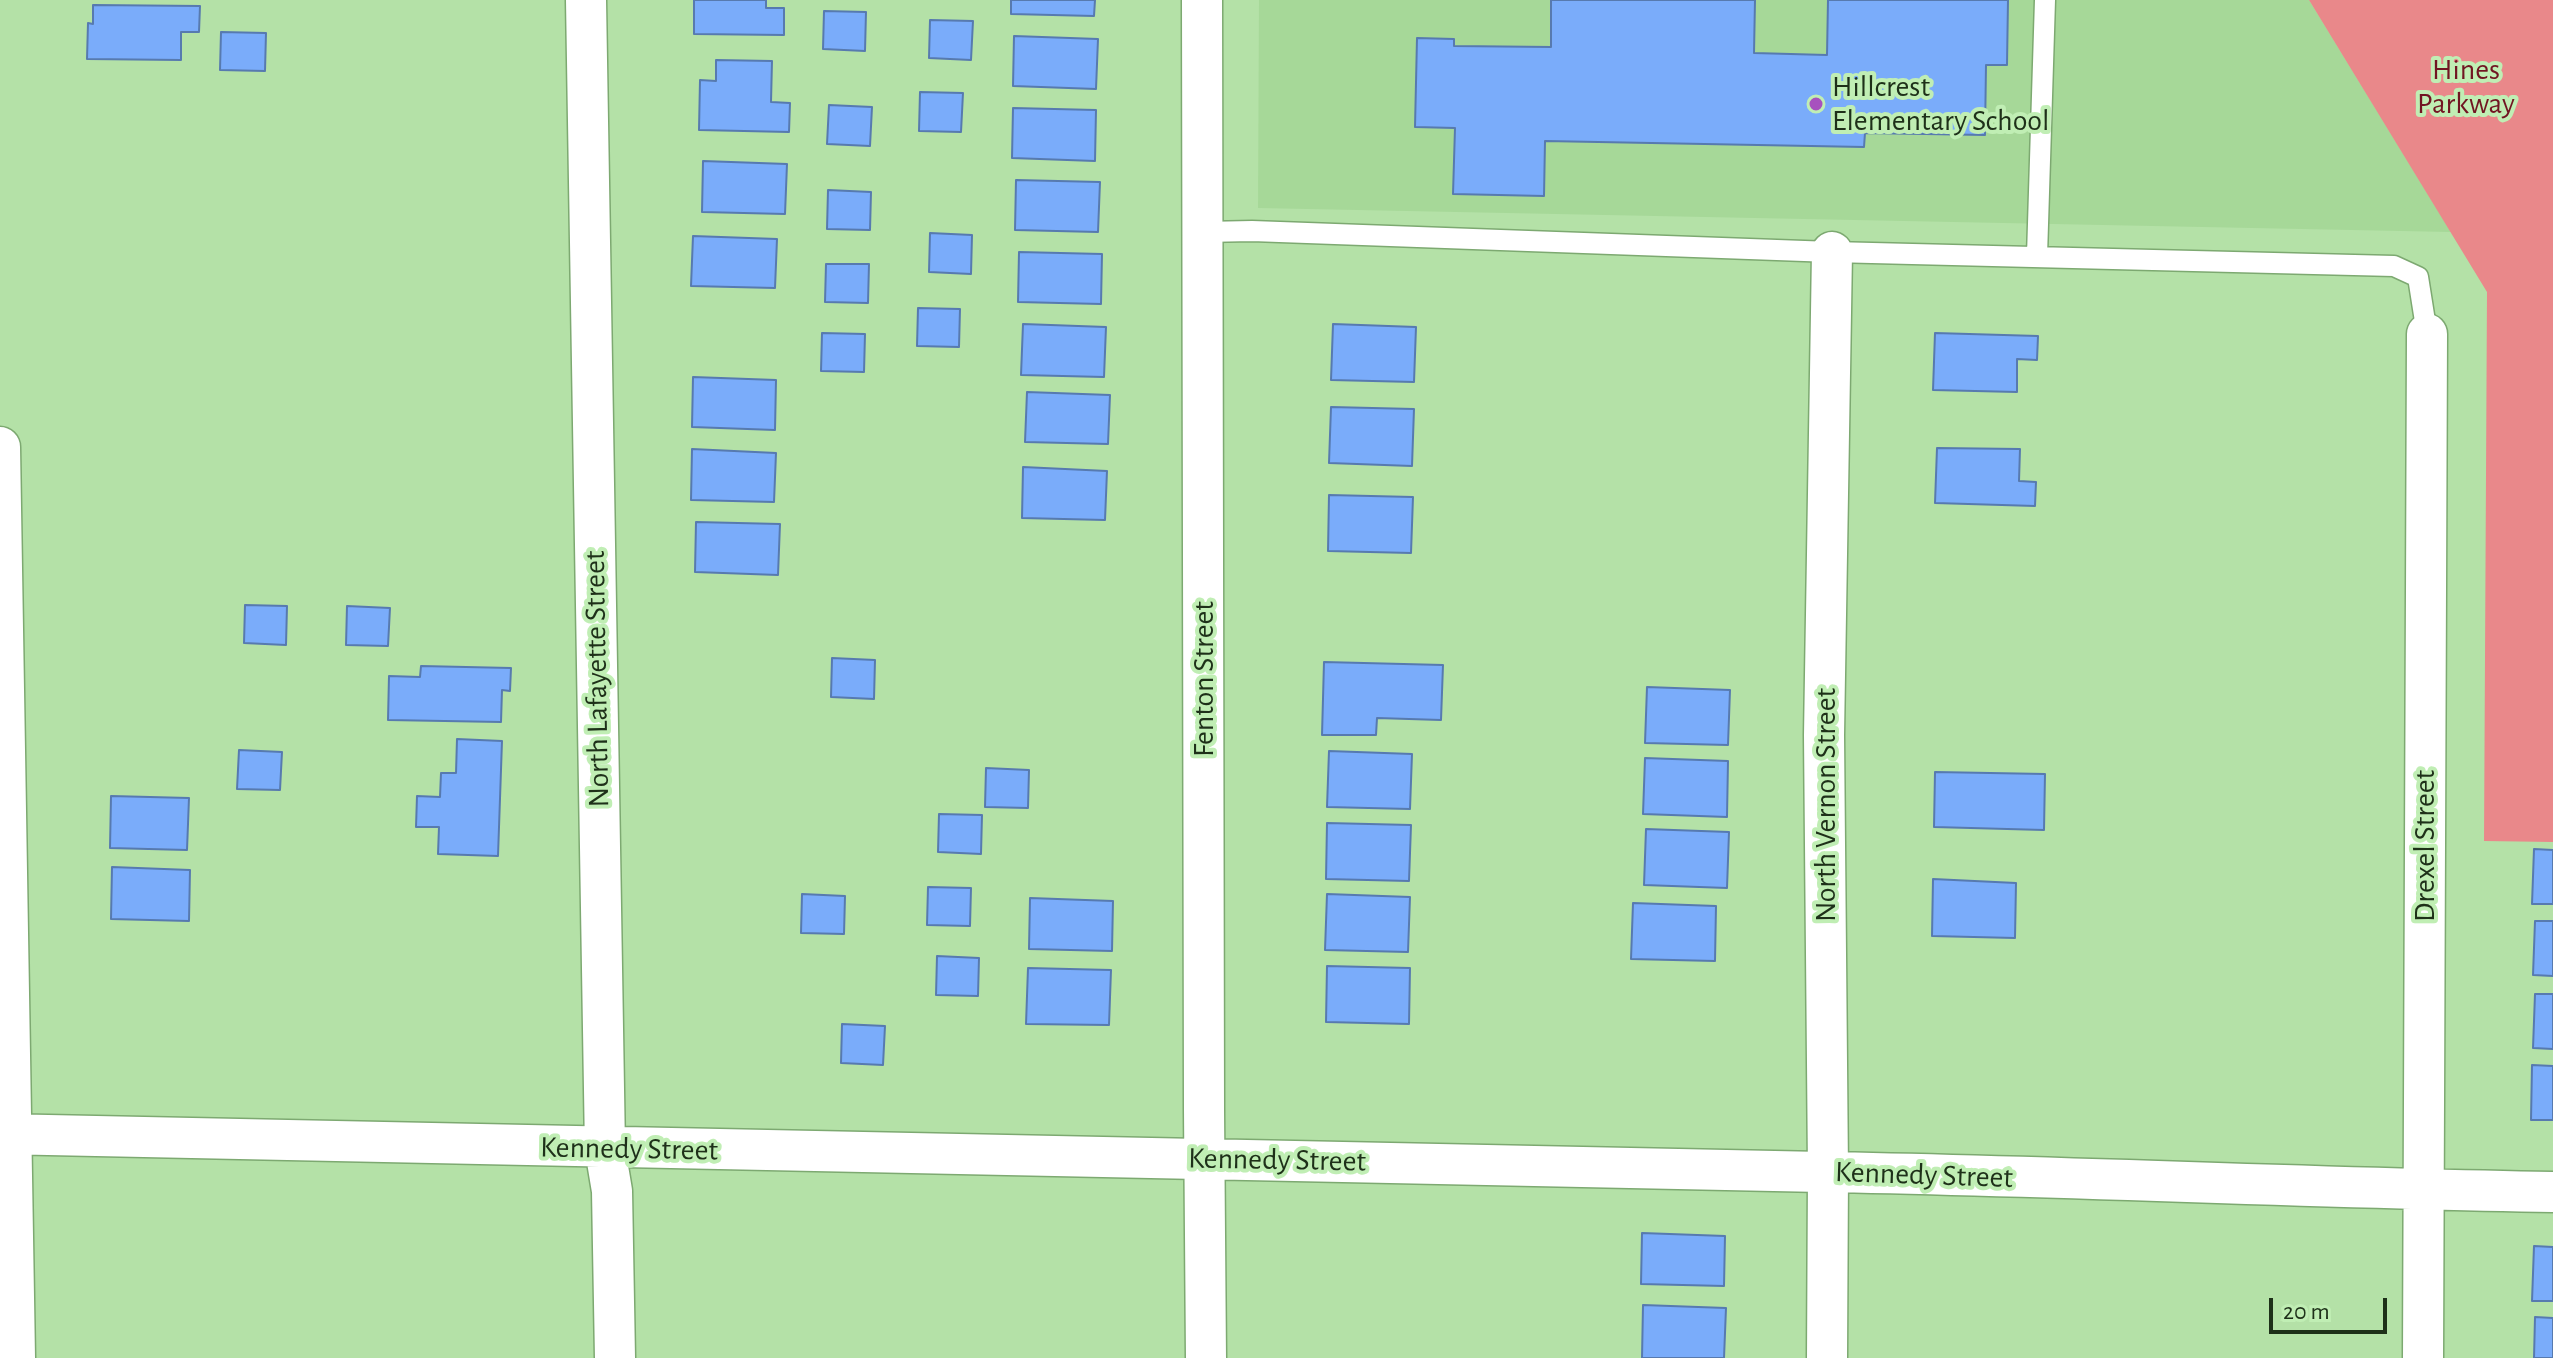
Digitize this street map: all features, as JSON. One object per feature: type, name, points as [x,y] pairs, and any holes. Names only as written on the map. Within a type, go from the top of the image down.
[{"type":"street","name":"North Lafayette Street","points":[[586,0],[605,1149],[612,1191],[615,1358]]},
{"type":"street","name":"Fenton Street","points":[[1202,0],[1206,1358]]},
{"type":"street","name":"North Vernon Street","points":[[1827,1358],[1824,735],[1832,252]]},
{"type":"street","name":"Drexel Street","points":[[2423,1358],[2427,334]]},
{"type":"street","points":[[0,447],[5,1134],[15,1358]]},
{"type":"street","name":"Kennedy Street","points":[[5,1134],[605,1149],[1828,1172],[2553,1192]]},
{"type":"lane","points":[[2037,256],[2045,0]]},
{"type":"lane","points":[[1204,232],[2394,266],[2418,277],[2427,334]]},
{"type":"shaded area","name":"Hillcrest Elementary School","points":[[1259,0],[2309,0],[2451,232],[1258,208]]},
{"type":"green space","name":"Hines Parkway","points":[[2309,0],[2553,0],[2553,842],[2484,841],[2487,292]]},
{"type":"building","points":[[694,0],[766,0],[766,8],[784,8],[784,35],[694,34]]},
{"type":"building","points":[[1011,0],[1095,0],[1094,16],[1011,14]]},
{"type":"building","points":[[1551,0],[1755,0],[1754,53],[1827,55],[1828,0],[2008,0],[2007,65],[1986,65],[1985,135],[1865,133],[1864,147],[1545,141],[1544,196],[1453,194],[1455,128],[1415,127],[1417,38],[1454,39],[1454,46],[1551,47]]},
{"type":"building","points":[[93,5],[200,6],[199,32],[181,32],[181,60],[87,59],[88,23],[93,24]]},
{"type":"building","points":[[824,11],[866,12],[865,51],[823,49]]},
{"type":"building","points":[[930,20],[973,21],[971,60],[929,58]]},
{"type":"building","points":[[221,32],[266,33],[265,71],[220,70]]},
{"type":"building","points":[[1014,36],[1098,39],[1096,89],[1013,86]]},
{"type":"building","points":[[716,60],[772,61],[771,102],[790,103],[789,132],[699,130],[700,80],[716,81]]},
{"type":"building","points":[[920,92],[963,93],[961,132],[919,131]]},
{"type":"building","points":[[829,105],[872,107],[870,146],[827,144]]},
{"type":"building","points":[[1013,108],[1096,110],[1095,161],[1012,158]]},
{"type":"building","points":[[703,161],[787,164],[785,214],[702,212]]},
{"type":"building","points":[[1016,180],[1100,182],[1098,232],[1015,230]]},
{"type":"building","points":[[828,190],[871,192],[870,230],[827,229]]},
{"type":"building","points":[[930,233],[972,235],[971,274],[929,272]]},
{"type":"building","points":[[693,236],[777,239],[775,288],[691,286]]},
{"type":"building","points":[[1019,252],[1102,254],[1101,304],[1018,302]]},
{"type":"building","points":[[826,264],[869,264],[868,303],[825,302]]},
{"type":"building","points":[[918,308],[960,309],[959,347],[917,346]]},
{"type":"building","points":[[1023,324],[1106,327],[1104,377],[1021,375]]},
{"type":"building","points":[[1333,324],[1416,327],[1414,382],[1331,380]]},
{"type":"building","points":[[822,333],[865,334],[864,372],[821,371]]},
{"type":"building","points":[[1935,333],[2038,336],[2037,360],[2017,359],[2017,392],[1933,390]]},
{"type":"building","points":[[693,377],[776,380],[775,430],[692,427]]},
{"type":"building","points":[[1027,392],[1110,395],[1108,444],[1025,442]]},
{"type":"building","points":[[1331,407],[1414,409],[1412,466],[1329,463]]},
{"type":"building","points":[[1937,448],[2020,449],[2019,481],[2036,482],[2035,506],[1935,503]]},
{"type":"building","points":[[692,449],[776,453],[774,502],[691,500]]},
{"type":"building","points":[[1023,467],[1107,471],[1105,520],[1022,518]]},
{"type":"building","points":[[1329,495],[1413,497],[1411,553],[1328,551]]},
{"type":"building","points":[[696,522],[780,524],[778,575],[695,572]]},
{"type":"building","points":[[245,605],[287,606],[286,645],[244,643]]},
{"type":"building","points":[[347,606],[390,608],[388,646],[346,645]]},
{"type":"building","points":[[832,658],[875,660],[874,699],[831,697]]},
{"type":"building","points":[[1324,662],[1443,665],[1441,720],[1377,718],[1376,735],[1322,735]]},
{"type":"building","points":[[421,666],[511,668],[510,691],[502,690],[501,722],[388,720],[389,676],[420,677]]},
{"type":"building","points":[[1647,687],[1730,690],[1728,745],[1645,743]]},
{"type":"building","points":[[457,739],[502,741],[498,856],[438,854],[439,827],[416,827],[417,796],[440,797],[441,773],[456,773]]},
{"type":"building","points":[[239,750],[282,752],[280,790],[237,789]]},
{"type":"building","points":[[1329,751],[1412,754],[1410,809],[1327,807]]},
{"type":"building","points":[[1645,758],[1728,761],[1727,817],[1643,814]]},
{"type":"building","points":[[986,768],[1029,770],[1028,808],[985,807]]},
{"type":"building","points":[[1935,772],[2045,774],[2044,830],[1934,827]]},
{"type":"building","points":[[111,796],[189,798],[187,850],[110,848]]},
{"type":"building","points":[[939,814],[982,815],[981,854],[938,852]]},
{"type":"building","points":[[1327,823],[1411,825],[1409,881],[1326,879]]},
{"type":"building","points":[[1646,829],[1729,832],[1727,888],[1644,885]]},
{"type":"building","points":[[2534,849],[2553,850],[2553,904],[2532,904]]},
{"type":"building","points":[[112,867],[190,870],[189,921],[111,919]]},
{"type":"building","points":[[1933,879],[2016,883],[2015,938],[1932,936]]},
{"type":"building","points":[[928,887],[971,888],[970,926],[927,925]]},
{"type":"building","points":[[802,894],[845,896],[844,934],[801,933]]},
{"type":"building","points":[[1327,894],[1410,897],[1408,952],[1325,950]]},
{"type":"building","points":[[1030,898],[1113,901],[1112,951],[1029,949]]},
{"type":"building","points":[[1633,903],[1716,906],[1715,961],[1631,959]]},
{"type":"building","points":[[2535,921],[2553,921],[2553,976],[2533,975]]},
{"type":"building","points":[[937,956],[979,958],[978,996],[936,995]]},
{"type":"building","points":[[1327,966],[1410,968],[1409,1024],[1326,1022]]},
{"type":"building","points":[[1028,968],[1111,970],[1109,1025],[1026,1024]]},
{"type":"building","points":[[2535,994],[2553,994],[2553,1049],[2533,1048]]},
{"type":"building","points":[[842,1024],[885,1026],[883,1065],[841,1063]]},
{"type":"building","points":[[2532,1065],[2553,1066],[2553,1120],[2531,1120]]},
{"type":"building","points":[[1642,1233],[1725,1236],[1724,1286],[1641,1284]]},
{"type":"building","points":[[2534,1246],[2553,1247],[2553,1301],[2532,1301]]},
{"type":"building","points":[[1643,1305],[1726,1308],[1724,1358],[1642,1358]]},
{"type":"building","points":[[2535,1317],[2553,1318],[2553,1358],[2534,1358]]},
{"type":"place","name":"Hillcrest Elementary School","points":[[1816,104]]}]
